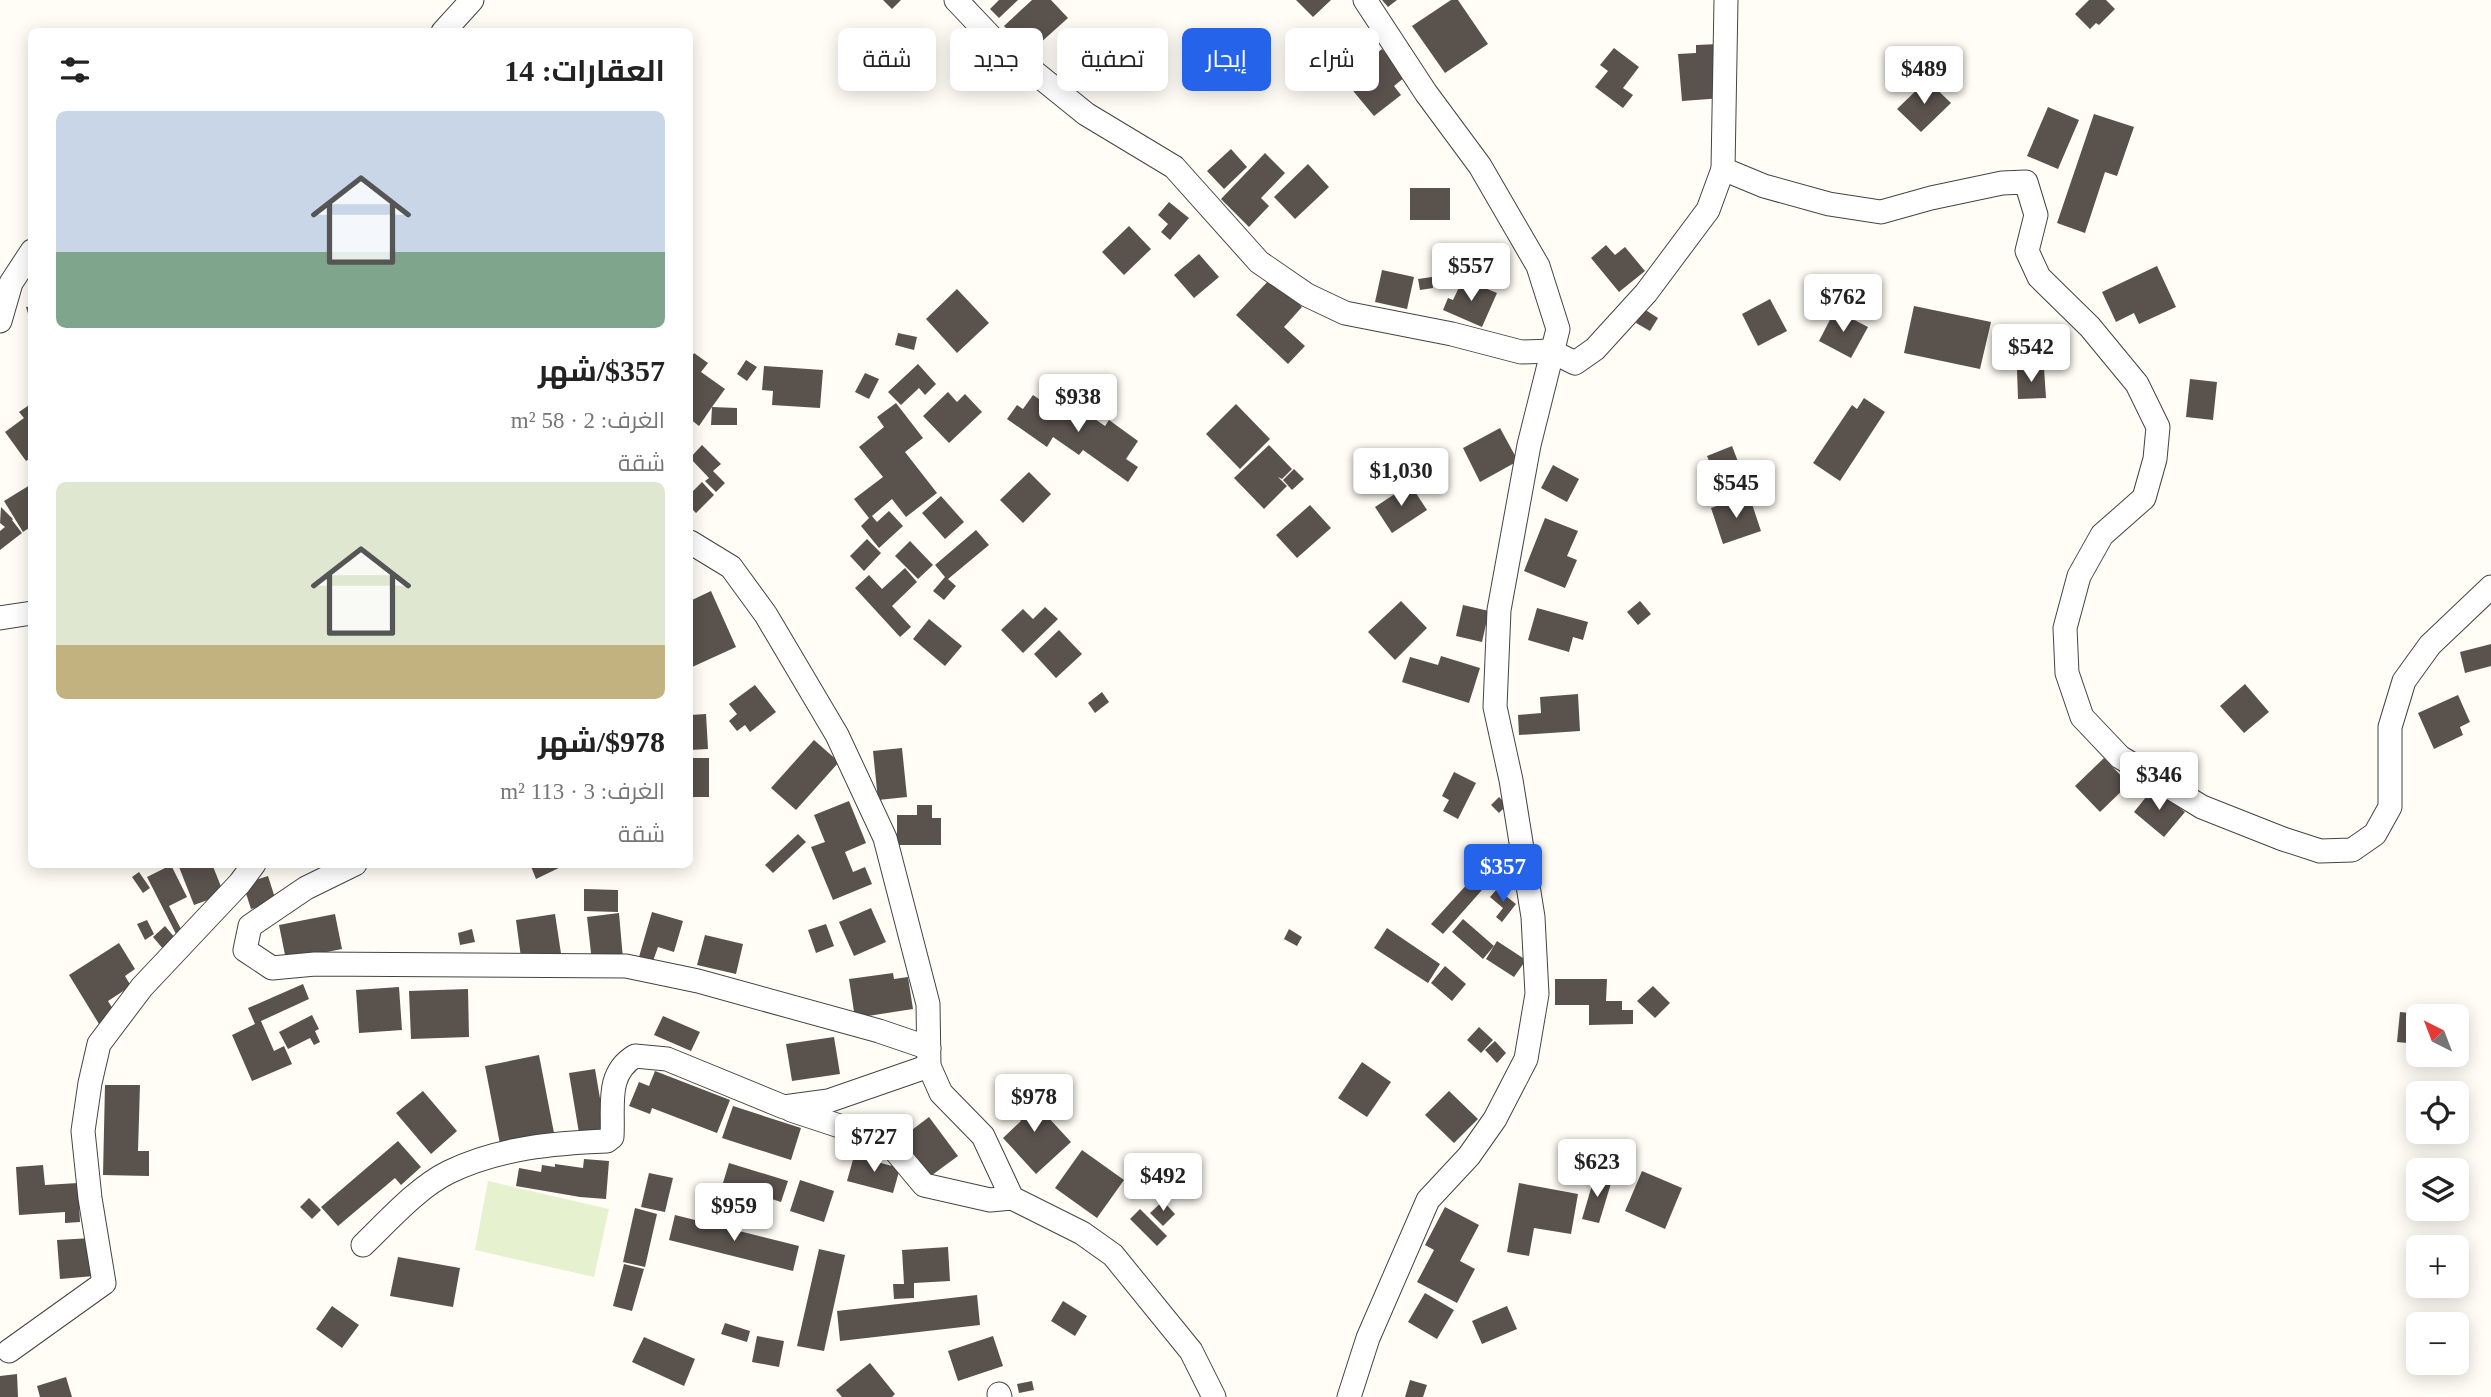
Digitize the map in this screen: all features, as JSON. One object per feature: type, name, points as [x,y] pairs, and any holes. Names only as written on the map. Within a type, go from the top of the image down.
[{"type":"street","points":[[447,28],[472,0]]},
{"type":"street","points":[[956,0],[992,38],[1086,114],[1174,167],[1259,262],[1307,295],[1345,313],[1452,334],[1521,352],[1551,351],[1574,363],[1595,349],[1646,293],[1708,210],[1723,169],[1726,0]]},
{"type":"street","points":[[1349,1397],[1368,1338],[1428,1200],[1469,1156],[1495,1119],[1526,1059],[1537,995],[1533,917],[1511,780],[1495,707],[1499,610],[1529,445],[1558,330],[1538,266],[1480,166],[1426,93],[1365,0]]},
{"type":"street","points":[[1723,169],[1764,186],[1829,204],[1881,212],[2002,183],[2026,182],[2036,215],[2027,251],[2039,277],[2090,327],[2137,384],[2158,427],[2155,459],[2144,498],[2102,535],[2079,576],[2065,628],[2067,673],[2082,717],[2120,757],[2202,807],[2283,839],[2320,850],[2352,850],[2375,834],[2390,807],[2390,727],[2404,681],[2430,645],[2491,587]]},
{"type":"street","points":[[0,321],[12,284],[28,258]]},
{"type":"street","points":[[693,544],[731,567],[766,615],[837,735],[885,838],[913,937],[928,1004],[929,1057],[941,1093],[983,1136],[1012,1198]]},
{"type":"street","points":[[0,618],[28,614]]},
{"type":"street","points":[[9,1351],[104,1283],[90,1198],[83,1132],[99,1044],[142,987],[251,868]]},
{"type":"street","points":[[347,868],[306,888],[250,926],[245,950],[272,968],[315,964],[626,966],[698,981],[879,1031],[929,1057]]},
{"type":"street","points":[[363,1245],[424,1189],[448,1172],[528,1146],[607,1141],[612,1138],[612,1087],[619,1069],[635,1056],[667,1059],[784,1107],[888,1142],[924,1185],[990,1200],[1012,1198],[1082,1233],[1113,1255],[1191,1351],[1214,1397]]},
{"type":"street","points":[[784,1107],[828,1101],[929,1057]]},
{"type":"green space","points":[[488,1181],[609,1209],[594,1277],[475,1250]]},
{"type":"building","points":[[883,0],[901,0],[892,9]]},
{"type":"building","points":[[999,0],[1018,0],[999,18],[990,9]]},
{"type":"building","points":[[1032,0],[1051,0],[1068,18],[1043,40],[1043,28],[1004,26]]},
{"type":"building","points":[[1296,0],[1331,0],[1313,17]]},
{"type":"building","points":[[1382,0],[1397,0],[1388,7]]},
{"type":"building","points":[[1451,0],[1458,0],[1488,44],[1445,73],[1412,26]]},
{"type":"building","points":[[2089,0],[2106,0],[2115,9],[2099,25],[2096,23],[2090,29],[2075,14]]},
{"type":"building","points":[[1719,44],[1723,98],[1682,101],[1678,54],[1696,53],[1696,45]]},
{"type":"building","points":[[1614,48],[1639,67],[1623,88],[1633,95],[1623,108],[1595,87],[1608,71],[1600,65]]},
{"type":"building","points":[[1382,49],[1405,77],[1394,86],[1401,95],[1374,116],[1353,91],[1379,91],[1379,51]]},
{"type":"building","points":[[1927,80],[1951,103],[1921,132],[1897,109]]},
{"type":"building","points":[[2048,107],[2079,120],[2058,169],[2027,156]]},
{"type":"building","points":[[2094,114],[2134,127],[2117,176],[2105,172],[2085,233],[2057,223]]},
{"type":"building","points":[[1231,149],[1247,167],[1224,189],[1207,171]]},
{"type":"building","points":[[1265,153],[1285,173],[1261,198],[1269,206],[1249,227],[1221,199]]},
{"type":"building","points":[[1308,164],[1329,187],[1295,219],[1274,197]]},
{"type":"building","points":[[1410,188],[1450,188],[1450,220],[1410,220]]},
{"type":"building","points":[[1169,202],[1189,218],[1170,240],[1161,232],[1168,224],[1158,215]]},
{"type":"building","points":[[1129,226],[1151,249],[1124,275],[1102,252]]},
{"type":"building","points":[[1606,245],[1615,255],[1625,247],[1645,271],[1619,292],[1591,258]]},
{"type":"building","points":[[1199,254],[1219,277],[1194,298],[1174,275]]},
{"type":"building","points":[[2157,266],[2176,307],[2139,324],[2134,313],[2116,322],[2102,292]]},
{"type":"building","points":[[1382,270],[1414,277],[1407,309],[1375,302]]},
{"type":"building","points":[[1432,277],[1433,288],[1420,290],[1418,279]]},
{"type":"building","points":[[1271,278],[1302,307],[1284,327],[1305,346],[1288,364],[1236,315]]},
{"type":"building","points":[[1463,279],[1497,293],[1482,327],[1443,310],[1448,298],[1453,300]]},
{"type":"building","points":[[957,289],[989,323],[957,353],[926,319]]},
{"type":"building","points":[[1770,299],[1787,331],[1758,346],[1742,314]]},
{"type":"building","points":[[1914,306],[1991,322],[1980,369],[1904,353]]},
{"type":"building","points":[[1644,309],[1658,318],[1650,331],[1636,323]]},
{"type":"building","points":[[1835,310],[1868,327],[1851,358],[1819,341]]},
{"type":"building","points":[[898,333],[917,337],[914,350],[895,345]]},
{"type":"building","points":[[693,355],[708,363],[701,372],[725,389],[699,426],[693,421]]},
{"type":"building","points":[[746,360],[757,367],[747,381],[737,374]]},
{"type":"building","points":[[918,364],[936,384],[925,395],[919,388],[901,405],[888,392]]},
{"type":"building","points":[[764,366],[823,370],[820,408],[772,405],[773,391],[762,390]]},
{"type":"building","points":[[2044,368],[2046,398],[2018,399],[2017,370]]},
{"type":"building","points":[[865,373],[879,379],[869,399],[855,392]]},
{"type":"building","points":[[2190,379],[2217,382],[2213,420],[2186,417]]},
{"type":"building","points":[[948,392],[957,402],[965,394],[982,412],[949,443],[923,416]]},
{"type":"building","points":[[1033,395],[1064,416],[1073,404],[1105,426],[1109,420],[1138,441],[1126,459],[1138,467],[1128,482],[1083,450],[1079,455],[1053,437],[1047,447],[1007,419],[1017,405],[1023,409]]},
{"type":"building","points":[[1864,398],[1885,412],[1840,481],[1813,463],[1852,405],[1857,409]]},
{"type":"building","points":[[896,403],[923,438],[905,452],[937,493],[906,517],[892,499],[872,516],[877,522],[889,511],[903,526],[879,548],[861,526],[869,518],[854,499],[883,477],[859,447],[884,427],[877,417]]},
{"type":"building","points":[[1236,404],[1270,439],[1240,469],[1206,434]]},
{"type":"building","points":[[28,406],[26,461],[5,432],[24,418],[19,412]]},
{"type":"building","points":[[712,407],[737,408],[737,425],[711,425]]},
{"type":"building","points":[[1500,428],[1518,461],[1480,482],[1463,448]]},
{"type":"building","points":[[702,445],[721,464],[713,471],[725,483],[716,492],[705,481],[709,478],[693,461],[693,455]]},
{"type":"building","points":[[1269,445],[1292,469],[1282,479],[1278,477],[1287,486],[1264,509],[1234,478]]},
{"type":"building","points":[[1732,446],[1742,472],[1718,482],[1707,456]]},
{"type":"building","points":[[1553,465],[1579,479],[1567,502],[1541,488]]},
{"type":"building","points":[[1294,469],[1304,479],[1292,490],[1283,480]]},
{"type":"building","points":[[1029,472],[1051,494],[1023,523],[1000,500]]},
{"type":"building","points":[[702,482],[714,495],[696,513],[693,510],[693,491]]},
{"type":"building","points":[[1410,484],[1427,510],[1392,533],[1375,507]]},
{"type":"building","points":[[28,486],[28,529],[23,532],[4,501]]},
{"type":"building","points":[[1749,495],[1761,531],[1723,544],[1711,508]]},
{"type":"building","points":[[941,496],[964,522],[945,539],[922,513]]},
{"type":"building","points":[[1310,505],[1331,528],[1297,558],[1276,535]]},
{"type":"building","points":[[1,507],[22,533],[0,550],[0,531],[5,527],[0,523]]},
{"type":"building","points":[[1545,518],[1578,531],[1567,556],[1577,560],[1565,588],[1524,571]]},
{"type":"building","points":[[976,530],[989,545],[948,579],[956,586],[944,600],[933,591],[945,577],[935,565]]},
{"type":"building","points":[[867,539],[881,553],[864,571],[850,556]]},
{"type":"building","points":[[910,541],[933,565],[918,579],[895,556]]},
{"type":"building","points":[[905,568],[917,582],[892,606],[911,627],[900,637],[855,588],[869,575],[882,589]]},
{"type":"building","points":[[711,591],[736,647],[693,667],[693,600]]},
{"type":"building","points":[[1401,601],[1427,628],[1395,660],[1368,632]]},
{"type":"building","points":[[1640,601],[1651,614],[1638,625],[1627,612]]},
{"type":"building","points":[[1463,605],[1489,611],[1482,642],[1456,636]]},
{"type":"building","points":[[1045,607],[1058,619],[1023,653],[1001,630],[1023,609],[1033,619]]},
{"type":"building","points":[[1537,608],[1588,622],[1583,640],[1573,637],[1569,652],[1528,640]]},
{"type":"building","points":[[929,619],[962,646],[945,666],[913,639]]},
{"type":"building","points":[[1059,630],[1082,654],[1056,678],[1034,654]]},
{"type":"building","points":[[2491,644],[2491,666],[2465,673],[2460,652]]},
{"type":"building","points":[[1441,656],[1480,668],[1469,703],[1402,682],[1410,657],[1438,665]]},
{"type":"building","points":[[2245,684],[2269,712],[2244,733],[2220,706]]},
{"type":"building","points":[[755,685],[776,712],[750,732],[745,725],[737,731],[729,721],[737,714],[729,704]]},
{"type":"building","points":[[1102,692],[1109,702],[1095,713],[1088,703]]},
{"type":"building","points":[[1578,694],[1580,731],[1519,735],[1518,715],[1541,713],[1540,697]]},
{"type":"building","points":[[2458,695],[2470,722],[2460,727],[2463,735],[2434,749],[2418,713]]},
{"type":"building","points":[[706,714],[708,749],[693,750],[693,715]]},
{"type":"building","points":[[814,740],[839,762],[796,810],[771,788]]},
{"type":"building","points":[[902,748],[907,797],[878,800],[873,751]]},
{"type":"building","points":[[693,758],[709,758],[709,797],[693,797]]},
{"type":"building","points":[[2104,758],[2129,784],[2100,812],[2075,786]]},
{"type":"building","points":[[1454,772],[1476,783],[1458,819],[1443,811],[1449,800],[1442,796]]},
{"type":"building","points":[[2154,787],[2185,812],[2164,837],[2134,812]]},
{"type":"building","points":[[1499,797],[1507,805],[1499,813],[1491,805]]},
{"type":"building","points":[[849,801],[866,843],[845,852],[853,872],[865,867],[872,884],[833,900],[811,847],[825,842],[814,815]]},
{"type":"building","points":[[917,805],[932,805],[932,818],[941,818],[941,845],[897,845],[897,815],[917,815]]},
{"type":"building","points":[[798,834],[806,842],[773,873],[765,865]]},
{"type":"building","points":[[165,868],[172,868],[187,897],[169,906],[182,931],[176,934],[147,877]]},
{"type":"building","points":[[179,868],[214,868],[224,894],[194,905]]},
{"type":"building","points":[[532,868],[559,868],[536,879]]},
{"type":"building","points":[[1479,871],[1490,881],[1443,934],[1431,924]]},
{"type":"building","points":[[139,872],[150,888],[143,893],[132,877]]},
{"type":"building","points":[[268,876],[276,901],[251,909],[243,884]]},
{"type":"building","points":[[584,889],[618,890],[618,912],[584,911]]},
{"type":"building","points":[[1497,889],[1516,904],[1502,922],[1496,917],[1503,908],[1490,897]]},
{"type":"building","points":[[871,908],[886,942],[854,956],[839,922]]},
{"type":"building","points":[[652,912],[683,921],[674,952],[658,947],[653,961],[639,957]]},
{"type":"building","points":[[619,913],[623,959],[592,962],[587,917]]},
{"type":"building","points":[[335,914],[342,949],[286,960],[279,925]]},
{"type":"building","points":[[555,914],[562,960],[522,965],[516,920]]},
{"type":"building","points":[[1463,919],[1494,946],[1483,959],[1452,932]]},
{"type":"building","points":[[147,920],[154,934],[145,940],[137,924]]},
{"type":"building","points":[[826,924],[834,946],[816,953],[808,930]]},
{"type":"building","points":[[165,926],[176,939],[164,950],[153,937]]},
{"type":"building","points":[[1387,928],[1440,964],[1428,983],[1374,948]]},
{"type":"building","points":[[472,929],[475,942],[460,945],[458,933]]},
{"type":"building","points":[[1289,929],[1302,937],[1297,946],[1284,939]]},
{"type":"building","points":[[705,935],[743,944],[736,974],[697,965]]},
{"type":"building","points":[[1497,941],[1526,960],[1514,977],[1486,959]]},
{"type":"building","points":[[119,943],[135,969],[125,976],[131,986],[108,1001],[116,1014],[99,1024],[69,975]]},
{"type":"building","points":[[1445,966],[1466,984],[1452,1001],[1431,983]]},
{"type":"building","points":[[893,973],[894,979],[908,977],[913,1009],[855,1018],[849,979]]},
{"type":"building","points":[[1555,979],[1607,979],[1606,1001],[1622,1001],[1622,1010],[1633,1010],[1633,1024],[1589,1025],[1589,1005],[1555,1005]]},
{"type":"building","points":[[303,984],[309,999],[261,1021],[274,1051],[284,1046],[292,1064],[252,1081],[232,1035],[255,1024],[248,1008]]},
{"type":"building","points":[[1653,986],[1670,1003],[1655,1018],[1637,1001]]},
{"type":"building","points":[[399,987],[402,1030],[359,1033],[356,990]]},
{"type":"building","points":[[468,989],[469,1037],[411,1039],[409,991]]},
{"type":"building","points":[[2400,1012],[2406,1013],[2406,1043],[2397,1042]]},
{"type":"building","points":[[312,1015],[319,1029],[315,1031],[320,1042],[314,1045],[310,1038],[288,1049],[279,1032]]},
{"type":"building","points":[[663,1016],[700,1032],[691,1051],[654,1035]]},
{"type":"building","points":[[1479,1027],[1493,1040],[1481,1053],[1467,1040]]},
{"type":"building","points":[[834,1037],[840,1074],[792,1081],[786,1044]]},
{"type":"building","points":[[1495,1041],[1506,1053],[1497,1063],[1485,1050]]},
{"type":"building","points":[[539,1055],[554,1133],[500,1144],[485,1066]]},
{"type":"building","points":[[1362,1062],[1391,1082],[1367,1117],[1338,1098]]},
{"type":"building","points":[[595,1069],[605,1128],[579,1133],[569,1073]]},
{"type":"building","points":[[655,1071],[730,1100],[717,1133],[652,1108],[650,1114],[629,1106],[639,1082],[649,1086]]},
{"type":"building","points":[[105,1085],[140,1085],[138,1151],[149,1151],[149,1176],[103,1175]]},
{"type":"building","points":[[1023,1090],[1071,1142],[1036,1174],[1003,1138],[1021,1121],[1006,1105]]},
{"type":"building","points":[[423,1091],[457,1131],[431,1154],[396,1113]]},
{"type":"building","points":[[1449,1091],[1478,1119],[1454,1143],[1425,1115]]},
{"type":"building","points":[[733,1106],[801,1128],[791,1160],[722,1138]]},
{"type":"building","points":[[929,1117],[958,1156],[928,1178],[900,1139]]},
{"type":"building","points":[[398,1141],[421,1167],[401,1185],[395,1178],[338,1226],[321,1207]]},
{"type":"building","points":[[1082,1150],[1124,1180],[1097,1218],[1055,1188]]},
{"type":"building","points":[[854,1156],[900,1168],[893,1193],[847,1181]]},
{"type":"building","points":[[584,1159],[609,1161],[606,1199],[516,1186],[519,1168],[541,1172],[542,1165],[555,1167],[555,1164],[583,1168]]},
{"type":"building","points":[[729,1163],[788,1181],[781,1202],[723,1183]]},
{"type":"building","points":[[43,1165],[45,1185],[78,1183],[80,1222],[65,1223],[65,1212],[19,1215],[16,1167]]},
{"type":"building","points":[[1642,1171],[1682,1188],[1665,1229],[1625,1211]]},
{"type":"building","points":[[649,1173],[673,1178],[665,1212],[641,1207]]},
{"type":"building","points":[[1595,1175],[1612,1180],[1599,1223],[1582,1219]]},
{"type":"building","points":[[800,1180],[834,1191],[824,1222],[790,1211]]},
{"type":"building","points":[[1519,1183],[1578,1194],[1571,1234],[1534,1228],[1529,1256],[1507,1252]]},
{"type":"building","points":[[309,1198],[321,1210],[312,1219],[300,1207]]},
{"type":"building","points":[[1163,1201],[1175,1214],[1163,1226],[1150,1213]]},
{"type":"building","points":[[1445,1207],[1479,1225],[1460,1261],[1475,1269],[1457,1303],[1417,1282],[1434,1250],[1425,1245]]},
{"type":"building","points":[[635,1208],[657,1214],[645,1267],[623,1262]]},
{"type":"building","points":[[1140,1209],[1167,1236],[1157,1246],[1130,1219]]},
{"type":"building","points":[[675,1215],[799,1246],[793,1271],[669,1240]]},
{"type":"building","points":[[92,1238],[94,1276],[60,1279],[57,1240]]},
{"type":"building","points":[[948,1247],[950,1281],[914,1283],[914,1298],[894,1299],[893,1284],[904,1284],[902,1250]]},
{"type":"building","points":[[819,1249],[845,1255],[824,1351],[797,1346]]},
{"type":"building","points":[[398,1257],[460,1268],[453,1307],[390,1296]]},
{"type":"building","points":[[624,1264],[644,1269],[632,1311],[613,1306]]},
{"type":"building","points":[[1425,1293],[1454,1310],[1437,1339],[1408,1322]]},
{"type":"building","points":[[977,1295],[980,1325],[840,1341],[837,1311]]},
{"type":"building","points":[[1063,1301],[1087,1316],[1075,1336],[1051,1321]]},
{"type":"building","points":[[332,1306],[359,1325],[342,1348],[316,1329]]},
{"type":"building","points":[[1507,1306],[1517,1329],[1482,1344],[1472,1321]]},
{"type":"building","points":[[725,1323],[750,1331],[747,1342],[721,1334]]},
{"type":"building","points":[[757,1336],[784,1341],[779,1367],[752,1362]]},
{"type":"building","points":[[993,1336],[1003,1366],[958,1381],[948,1351]]},
{"type":"building","points":[[644,1337],[695,1359],[684,1386],[632,1362]]},
{"type":"building","points":[[870,1363],[895,1394],[892,1397],[842,1397],[836,1390]]},
{"type":"building","points":[[17,1374],[18,1397],[0,1397],[0,1376]]},
{"type":"building","points":[[66,1377],[72,1397],[40,1397],[37,1386]]},
{"type":"building","points":[[1410,1380],[1427,1385],[1423,1397],[1405,1397]]},
{"type":"building","points":[[1032,1381],[1034,1390],[1019,1393],[1017,1384]]}]
